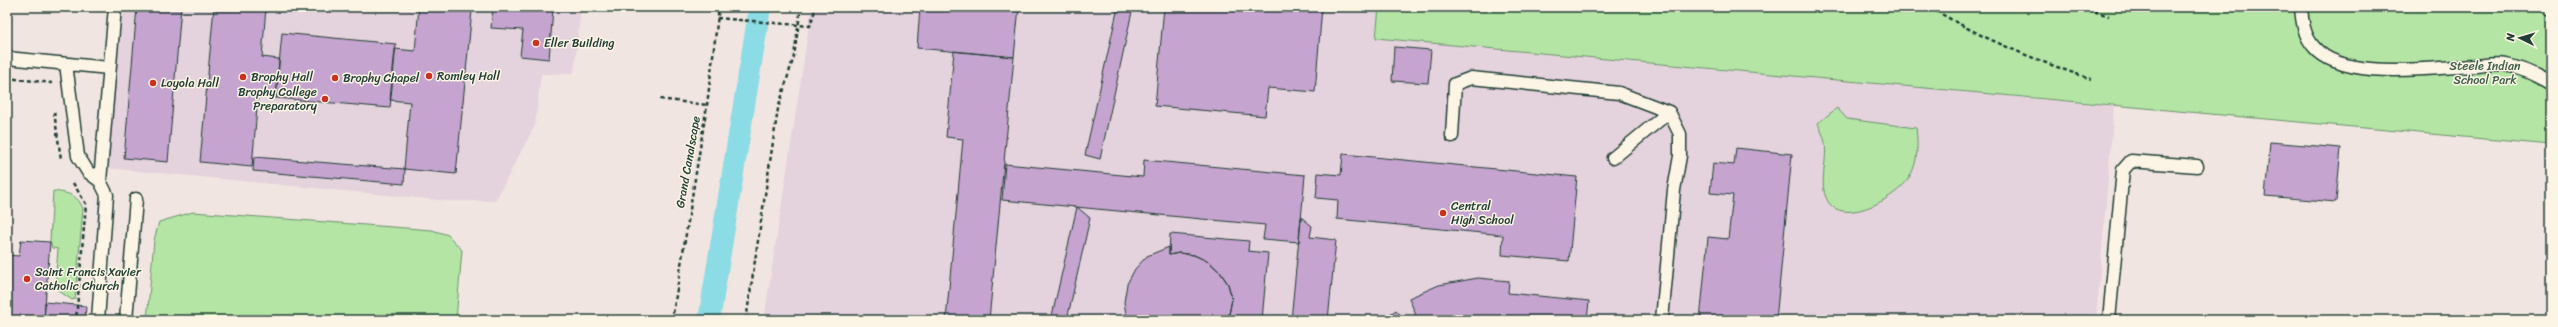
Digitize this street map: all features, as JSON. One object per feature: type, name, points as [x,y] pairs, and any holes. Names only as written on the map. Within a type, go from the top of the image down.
[{"type":"lane","points":[[100,181],[115,7]]},
{"type":"lane","points":[[2302,7],[2302,24],[2314,47],[2333,61],[2358,68],[2396,69],[2506,64],[2540,77],[2551,84]]},
{"type":"lane","points":[[2547,7],[2551,9]]},
{"type":"lane","points":[[7,58],[109,68]]},
{"type":"lane","points":[[66,64],[78,156],[88,172],[100,181],[107,195],[98,320]]},
{"type":"lane","points":[[1452,136],[1455,84],[1471,78],[1619,93],[1669,112],[1680,134],[1680,156],[1674,190],[1662,320]]},
{"type":"lane","points":[[1612,158],[1669,112]]},
{"type":"lane","points":[[2109,320],[2123,170],[2131,161],[2197,166]]},
{"type":"lane","points":[[126,320],[136,199]]},
{"type":"path","name":"Grand Canalscape","points":[[672,320],[707,105],[719,7]]},
{"type":"path","points":[[746,320],[778,109],[794,56],[801,7]]},
{"type":"path","points":[[717,18],[810,26],[816,7]]},
{"type":"path","points":[[1930,7],[1955,22],[2024,55],[2091,79]]},
{"type":"path","points":[[2081,7],[2109,16]]},
{"type":"path","points":[[7,78],[51,81],[53,86]]},
{"type":"path","points":[[660,99],[707,105]]},
{"type":"path","points":[[55,105],[54,119],[59,154],[64,166]]},
{"type":"path","points":[[70,177],[86,204],[76,320]]},
{"type":"shaded area","name":"Brophy College Preparatory","points":[[121,7],[581,7],[574,73],[541,74],[535,125],[495,201],[449,201],[107,168]]},
{"type":"shaded area","name":"Central High School","points":[[812,7],[1379,7],[1376,38],[2114,106],[2096,320],[764,320]]},
{"type":"green space","name":"Steele Indian School Park","points":[[1379,7],[2551,7],[2551,145],[1376,38]]},
{"type":"green space","points":[[1837,108],[1847,119],[1916,128],[1917,153],[1915,165],[1910,176],[1904,184],[1884,200],[1859,210],[1847,211],[1837,209],[1829,203],[1824,189],[1823,181],[1826,151],[1823,135],[1818,123]]},
{"type":"green space","points":[[53,191],[75,197],[83,209],[75,299],[72,300],[55,288],[58,249],[52,248],[50,241]]},
{"type":"green space","points":[[193,212],[432,230],[448,235],[462,250],[456,320],[147,320],[154,240],[159,222]]},
{"type":"building","name":"Loyola Hall","points":[[137,7],[181,7],[168,162],[124,158]]},
{"type":"building","name":"Brophy Hall","points":[[214,7],[266,7],[262,57],[279,59],[276,98],[258,96],[252,167],[200,162]]},
{"type":"building","name":"Romley Hall","points":[[419,7],[472,10],[456,174],[404,169],[410,102],[390,100],[395,49],[415,51]]},
{"type":"building","name":"Eller Building","points":[[493,7],[572,7],[571,10],[553,9],[549,59],[520,56],[523,30],[491,28]]},
{"type":"building","points":[[920,7],[1019,7],[1014,57],[917,48]]},
{"type":"building","points":[[1118,7],[1133,7],[1100,159],[1085,155]]},
{"type":"building","points":[[1164,7],[1322,7],[1315,92],[1268,88],[1265,116],[1155,106]]},
{"type":"building","name":"Brophy Chapel","points":[[282,33],[396,44],[390,108],[276,98]]},
{"type":"building","points":[[1394,47],[1431,50],[1428,83],[1392,81]]},
{"type":"building","points":[[954,51],[1014,57],[989,320],[946,320],[963,139],[946,137]]},
{"type":"building","points":[[2270,142],[2341,148],[2336,202],[2265,196]]},
{"type":"building","points":[[1736,148],[1792,154],[1776,320],[1700,320],[1708,237],[1728,239],[1733,195],[1710,193],[1713,163],[1734,165]]},
{"type":"building","points":[[1343,154],[1577,177],[1569,261],[1502,255],[1503,235],[1337,219],[1338,200],[1316,198],[1318,173],[1341,175]]},
{"type":"building","points":[[254,157],[405,169],[404,184],[253,171]]},
{"type":"building","points":[[1144,160],[1305,175],[1299,242],[1263,239],[1265,225],[1002,200],[1005,164],[1143,177]]},
{"type":"building","points":[[1077,207],[1090,218],[1067,320],[1051,320]]},
{"type":"building","points":[[1301,217],[1312,226],[1310,237],[1336,240],[1328,320],[1291,320]]},
{"type":"building","points":[[1170,234],[1249,241],[1248,251],[1268,253],[1262,320],[1228,320],[1232,299],[1228,284],[1220,272],[1209,262],[1194,255],[1179,253],[1169,255]]},
{"type":"building","name":"Saint Francis Xavier Catholic Church","points":[[21,240],[50,242],[44,320],[7,320],[7,255],[19,256]]},
{"type":"building","points":[[1169,247],[1169,255],[1179,253],[1194,255],[1209,262],[1220,272],[1228,284],[1232,299],[1228,320],[1127,320],[1124,302],[1127,284],[1135,269],[1147,256]]},
{"type":"building","points":[[1478,278],[1509,281],[1508,293],[1589,301],[1587,320],[1415,320],[1417,318],[1409,298],[1439,285]]},
{"type":"building","points":[[45,302],[86,306],[85,320],[44,320]]},
{"type":"building","points":[[1396,310],[1405,320],[1393,320],[1389,315]]},
{"type":"waterway","points":[[709,320],[760,7]]},
{"type":"place","name":"Eller Building","points":[[536,43]]},
{"type":"place","name":"Romley Hall","points":[[429,76]]},
{"type":"place","name":"Brophy Hall","points":[[243,77]]},
{"type":"place","name":"Brophy Chapel","points":[[335,78]]},
{"type":"place","name":"Loyola Hall","points":[[153,83]]},
{"type":"place","name":"Brophy College Preparatory","points":[[325,99]]},
{"type":"place","name":"Central High School","points":[[1443,213]]},
{"type":"place","name":"Saint Francis Xavier Catholic Church","points":[[27,279]]}]
